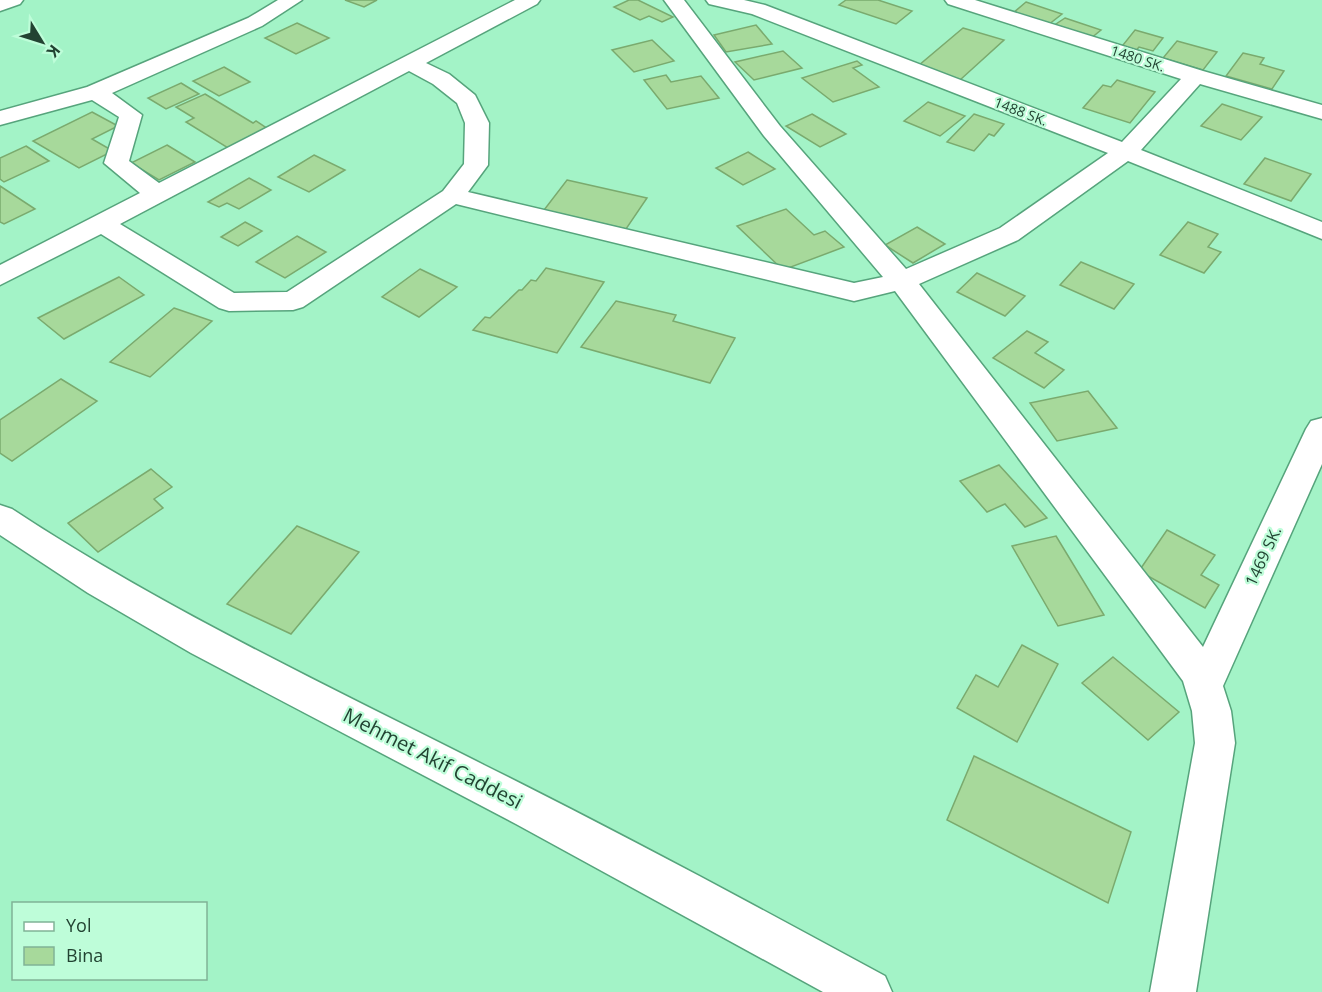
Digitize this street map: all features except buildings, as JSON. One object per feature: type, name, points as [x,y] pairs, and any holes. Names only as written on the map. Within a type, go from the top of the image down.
[{"type":"street","points":[[0,5],[13,0]]},
{"type":"street","points":[[0,118],[95,92],[255,22],[292,0]]},
{"type":"street","points":[[0,276],[530,0]]},
{"type":"street","points":[[674,0],[772,131],[902,281],[1185,651],[1205,684],[1214,712],[1215,743],[1173,992]]},
{"type":"street","name":"1488 SK.","points":[[716,0],[765,5],[1322,231]]},
{"type":"street","name":"1480 SK.","points":[[956,0],[1195,76],[1322,112]]},
{"type":"street","points":[[101,223],[229,302],[293,301],[452,196],[476,165],[477,123],[467,99],[441,79],[409,63]]},
{"type":"street","points":[[452,196],[854,292],[902,281],[1009,234],[1126,152],[1195,76]]},
{"type":"street","points":[[95,92],[132,115],[116,163],[158,194]]},
{"type":"street","name":"1469 SK.","points":[[1205,684],[1322,429]]},
{"type":"street","name":"Mehmet Akif Caddesi","points":[[0,518],[92,577],[202,641],[596,842],[869,992]]}]
